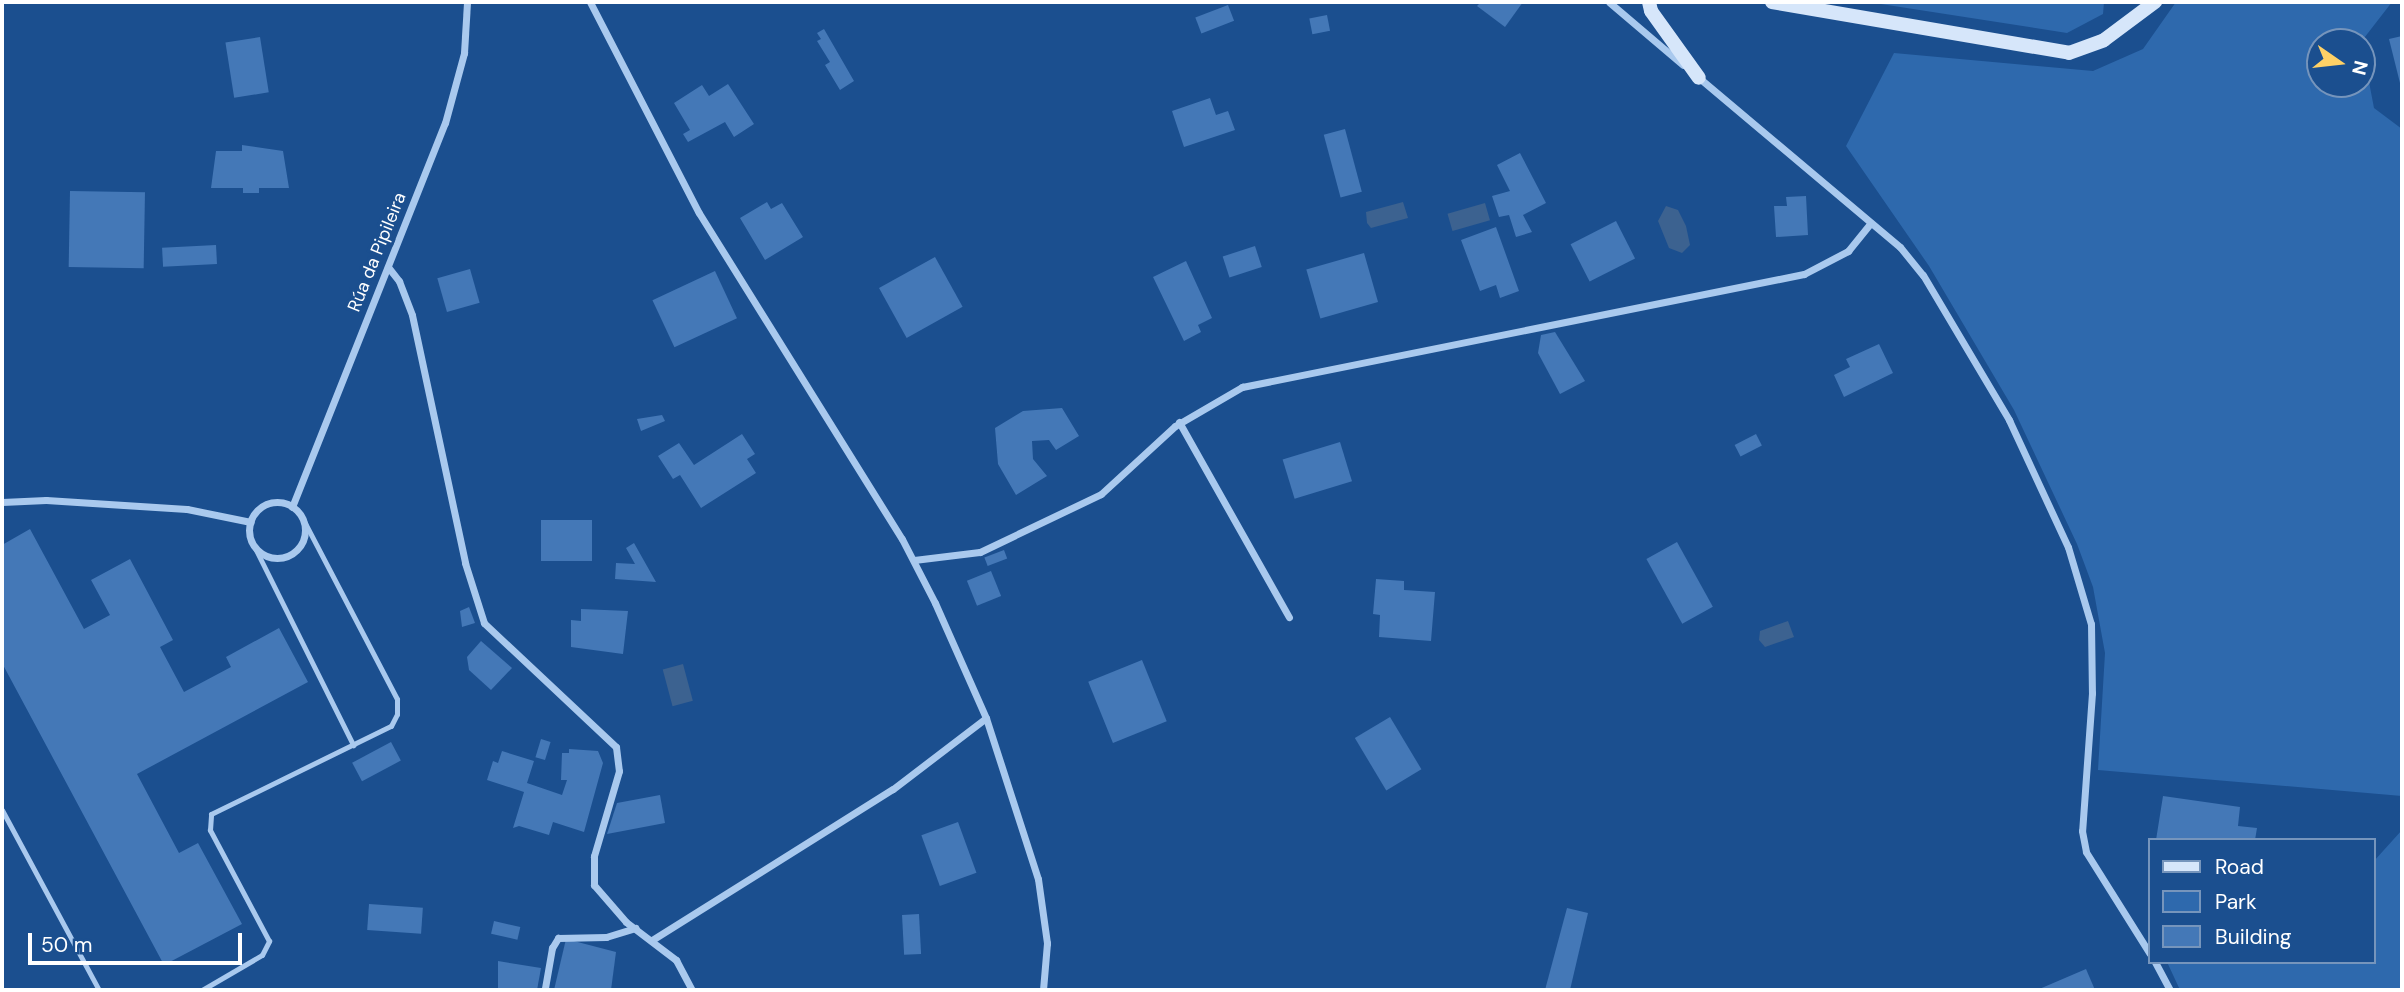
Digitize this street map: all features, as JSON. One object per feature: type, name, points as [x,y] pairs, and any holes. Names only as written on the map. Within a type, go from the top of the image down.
[{"type":"street","name":"Rúa da Pipileira","points":[[292,506],[456,88],[467,2]]},
{"type":"street","points":[[590,2],[744,292],[914,560],[986,718],[1038,879],[1047,943],[1043,990]]},
{"type":"street","points":[[1609,2],[1871,223],[1923,275],[2009,420],[2068,547],[2083,593],[2094,653],[2083,808],[2086,852],[2148,951]]},
{"type":"street","points":[[1649,2],[1651,12],[1699,78]]},
{"type":"street","points":[[1772,2],[2069,53],[2104,40],[2155,2]]},
{"type":"street","points":[[914,560],[980,552],[1101,494],[1179,422],[1252,384],[1422,354],[1804,274],[1848,251],[1871,223]]},
{"type":"street","points":[[388,267],[400,281],[412,315],[465,564],[484,623],[619,755],[592,873],[599,894],[676,960],[692,990]]},
{"type":"street","points":[[1179,422],[1289,617]]},
{"type":"street","points":[[2,502],[46,500],[187,509],[251,522]]},
{"type":"street","points":[[265,505],[292,506],[304,522],[303,540],[292,554],[275,558],[253,544],[251,522],[265,505]]},
{"type":"street","points":[[652,940],[892,789],[986,718]]},
{"type":"street","points":[[545,988],[552,948],[558,938],[606,937],[636,928]]},
{"type":"street","points":[[2156,964],[2169,990]]},
{"type":"lane","points":[[202,990],[262,955],[269,941],[208,819],[391,726],[397,714],[397,699],[304,522]]},
{"type":"lane","points":[[253,544],[354,745]]},
{"type":"lane","points":[[2,810],[99,990]]},
{"type":"green space","points":[[1868,2],[2104,2],[2103,14],[2067,33]]},
{"type":"green space","points":[[2176,2],[2392,2],[2372,28],[2306,28],[2306,98],[2372,98],[2374,108],[2402,129],[2402,796],[2098,770],[2105,653],[2093,587],[2077,544],[2014,410],[1929,266],[1846,146],[1894,53],[2093,71],[2143,49]]},
{"type":"green space","points":[[2402,830],[2402,990],[2180,990],[2168,964],[2376,964],[2376,859]]},
{"type":"shaded area","points":[[1403,202],[1408,218],[1371,228],[1367,223],[1366,212]]},
{"type":"shaded area","points":[[1485,203],[1490,220],[1452,231],[1448,214]]},
{"type":"shaded area","points":[[1666,206],[1678,210],[1686,226],[1690,245],[1682,253],[1669,248],[1658,221]]},
{"type":"shaded area","points":[[1788,621],[1794,637],[1765,647],[1759,640],[1760,631]]},
{"type":"shaded area","points":[[683,664],[693,701],[673,706],[663,669]]},
{"type":"building","points":[[1481,2],[1523,2],[1505,27],[1477,6]]},
{"type":"building","points":[[1228,5],[1234,21],[1201,33],[1195,18]]},
{"type":"building","points":[[1327,15],[1330,31],[1312,34],[1309,18]]},
{"type":"building","points":[[824,29],[854,81],[840,90],[825,65],[830,62],[817,41],[821,39],[817,33]]},
{"type":"building","points":[[2402,36],[2402,83],[2400,83],[2389,39]]},
{"type":"building","points":[[260,37],[269,92],[234,98],[225,42]]},
{"type":"building","points":[[728,84],[754,124],[734,137],[725,122],[688,142],[683,134],[690,130],[674,103],[702,85],[709,96]]},
{"type":"building","points":[[1210,98],[1216,115],[1228,111],[1235,130],[1184,147],[1172,111]]},
{"type":"building","points":[[1345,129],[1362,192],[1341,197],[1324,135]]},
{"type":"building","points":[[242,145],[283,151],[289,188],[259,188],[259,193],[243,193],[243,188],[211,188],[216,151],[242,151]]},
{"type":"building","points":[[1520,153],[1546,203],[1523,215],[1532,232],[1516,237],[1509,215],[1499,217],[1492,196],[1510,191],[1497,165]]},
{"type":"building","points":[[70,191],[145,192],[144,268],[69,267]]},
{"type":"building","points":[[1806,196],[1808,235],[1776,237],[1774,206],[1787,206],[1786,197]]},
{"type":"building","points":[[767,202],[771,209],[782,203],[803,237],[765,260],[740,218]]},
{"type":"building","points":[[1616,221],[1635,258],[1590,282],[1571,244]]},
{"type":"building","points":[[1496,227],[1519,291],[1500,298],[1496,285],[1480,291],[1461,240]]},
{"type":"building","points":[[216,245],[217,264],[163,267],[162,248]]},
{"type":"building","points":[[1255,246],[1262,267],[1229,277],[1223,257]]},
{"type":"building","points":[[1364,253],[1378,302],[1320,319],[1306,270]]},
{"type":"building","points":[[935,257],[963,307],[907,338],[879,288]]},
{"type":"building","points":[[1186,261],[1212,318],[1198,325],[1201,332],[1184,341],[1153,277]]},
{"type":"building","points":[[470,269],[480,303],[447,312],[437,278]]},
{"type":"building","points":[[715,271],[737,318],[674,347],[652,300]]},
{"type":"building","points":[[1555,332],[1585,381],[1560,394],[1538,353],[1541,335]]},
{"type":"building","points":[[1879,344],[1893,373],[1844,397],[1834,375],[1850,367],[1846,359]]},
{"type":"building","points":[[1062,408],[1079,436],[1056,450],[1049,440],[1032,441],[1033,459],[1047,476],[1016,495],[998,464],[995,428],[1023,411]]},
{"type":"building","points":[[662,415],[665,421],[641,431],[637,419]]},
{"type":"building","points":[[742,434],[755,454],[747,459],[756,473],[701,508],[680,475],[673,479],[658,456],[679,443],[694,465]]},
{"type":"building","points":[[1756,434],[1762,446],[1741,456],[1735,445]]},
{"type":"building","points":[[1340,442],[1352,481],[1295,499],[1283,460]]},
{"type":"building","points":[[541,520],[592,520],[592,561],[541,561]]},
{"type":"building","points":[[30,529],[84,629],[110,615],[91,580],[130,559],[173,640],[160,647],[184,692],[231,667],[226,657],[279,628],[308,682],[137,774],[179,853],[198,843],[242,924],[164,965],[2,663],[2,545]]},
{"type":"building","points":[[1677,542],[1713,607],[1682,624],[1646,559]]},
{"type":"building","points":[[634,543],[656,582],[615,579],[616,563],[635,564],[626,548]]},
{"type":"building","points":[[1004,550],[1007,558],[988,566],[984,558]]},
{"type":"building","points":[[991,571],[1001,596],[977,606],[967,581]]},
{"type":"building","points":[[1376,579],[1404,581],[1404,590],[1435,592],[1431,641],[1379,637],[1380,615],[1373,614]]},
{"type":"building","points":[[469,607],[475,623],[462,627],[460,611]]},
{"type":"building","points":[[581,609],[628,611],[623,654],[571,647],[571,620],[581,621]]},
{"type":"building","points":[[481,641],[512,668],[491,690],[469,670],[467,657]]},
{"type":"building","points":[[1142,660],[1167,721],[1113,743],[1088,682]]},
{"type":"building","points":[[1390,717],[1421,769],[1386,790],[1355,738]]},
{"type":"building","points":[[541,739],[551,742],[545,760],[535,757]]},
{"type":"building","points":[[391,742],[401,761],[362,781],[352,763]]},
{"type":"building","points":[[569,749],[598,751],[603,763],[584,832],[553,822],[549,835],[519,826],[513,828],[524,792],[487,780],[493,761],[498,763],[502,751],[534,761],[527,783],[562,795],[567,780],[561,780],[562,753],[569,753]]},
{"type":"building","points":[[660,795],[665,823],[607,834],[617,803]]},
{"type":"building","points":[[2163,796],[2240,807],[2238,826],[2257,828],[2255,838],[2156,838]]},
{"type":"building","points":[[958,822],[976,873],[940,886],[921,835]]},
{"type":"building","points":[[369,904],[423,908],[421,934],[367,930]]},
{"type":"building","points":[[1567,908],[1588,913],[1570,990],[1545,990]]},
{"type":"building","points":[[919,914],[921,954],[904,955],[902,915]]},
{"type":"building","points":[[494,921],[520,927],[517,940],[491,934]]},
{"type":"building","points":[[566,939],[616,952],[611,990],[554,990]]},
{"type":"building","points":[[498,961],[541,968],[537,990],[498,990]]},
{"type":"building","points":[[2086,969],[2095,990],[2037,990]]}]
